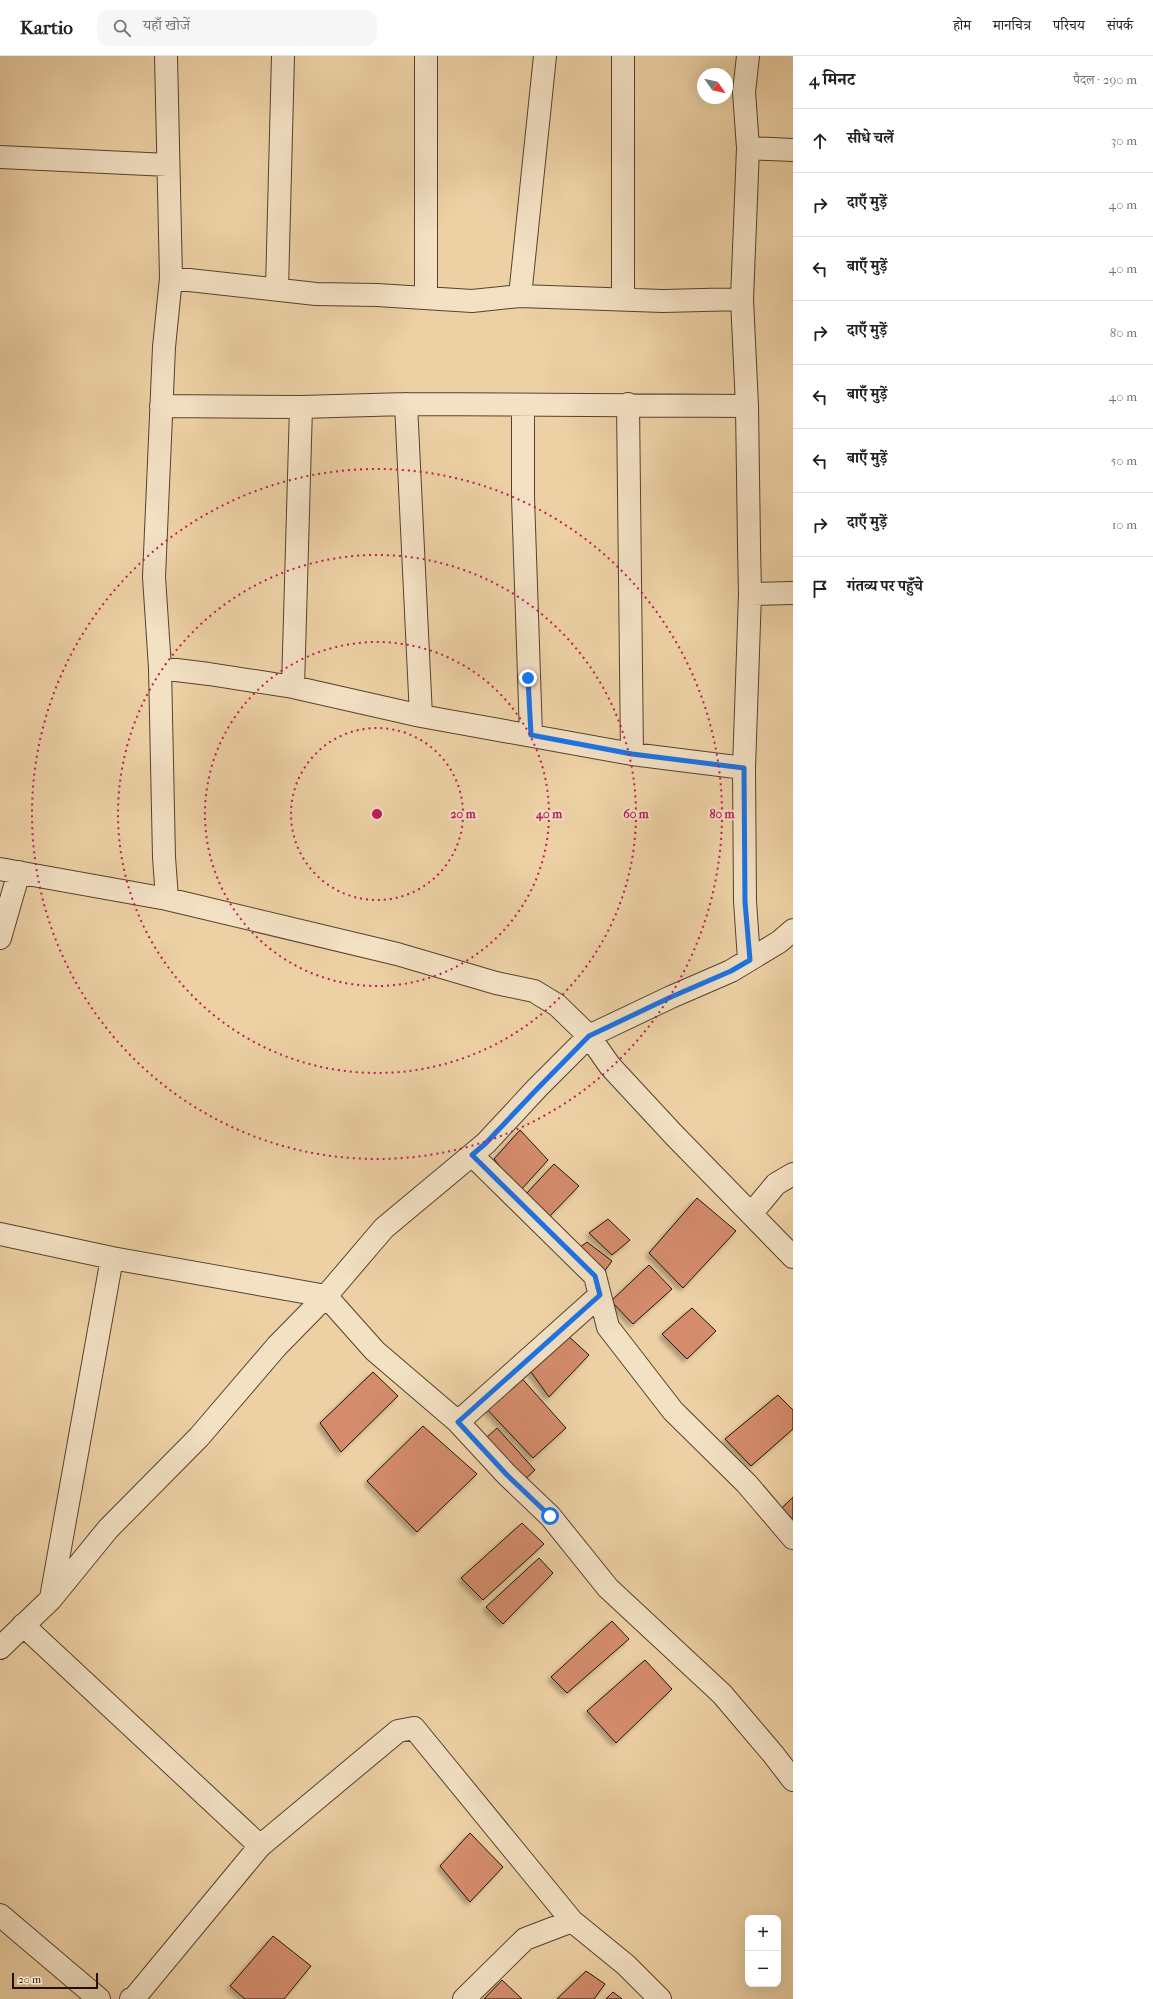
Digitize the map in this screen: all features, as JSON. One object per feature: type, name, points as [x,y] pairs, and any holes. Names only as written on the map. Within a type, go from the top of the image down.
[{"type":"street","points":[[166,56],[171,278],[164,347],[154,577],[160,668],[164,857],[167,899]]},
{"type":"street","points":[[277,289],[283,56]]},
{"type":"street","points":[[426,56],[426,297]]},
{"type":"street","points":[[520,296],[545,56]]},
{"type":"street","points":[[623,56],[623,299]]},
{"type":"street","points":[[748,56],[744,92],[748,148],[742,299],[747,406],[750,594],[744,768],[745,902],[750,960]]},
{"type":"street","points":[[748,148],[793,150]]},
{"type":"street","points":[[0,157],[168,165]]},
{"type":"street","points":[[171,278],[316,294],[426,297],[472,300],[520,296],[663,301],[742,299]]},
{"type":"street","points":[[161,406],[301,407],[406,404],[628,404],[747,406]]},
{"type":"street","points":[[406,404],[421,716]]},
{"type":"street","points":[[628,404],[632,754]]},
{"type":"street","points":[[523,405],[523,497],[531,735]]},
{"type":"street","points":[[294,687],[301,407]]},
{"type":"street","points":[[750,594],[793,593]]},
{"type":"street","points":[[160,668],[294,687],[421,716],[632,754],[744,768]]},
{"type":"street","points":[[0,938],[10,870],[167,899],[397,954],[496,983],[534,991],[557,1005],[589,1036],[610,1066],[793,1257]]},
{"type":"street","points":[[0,1648],[51,1599],[108,1529],[199,1437],[277,1346],[326,1296],[384,1228],[486,1143],[589,1036],[671,997],[731,971],[779,942],[793,930]]},
{"type":"street","points":[[472,1155],[595,1276],[608,1327],[672,1411],[747,1484],[793,1538]]},
{"type":"street","points":[[751,1214],[776,1184],[793,1174]]},
{"type":"street","points":[[0,1234],[112,1258],[326,1296],[375,1351],[458,1422],[507,1475],[550,1516],[608,1588],[722,1694],[793,1780]]},
{"type":"street","points":[[51,1599],[112,1258]]},
{"type":"street","points":[[458,1422],[600,1295]]},
{"type":"street","points":[[23,1625],[260,1846]]},
{"type":"street","points":[[131,1999],[135,1997],[260,1846],[398,1731],[414,1728],[572,1921],[626,1965],[660,1999]]},
{"type":"street","points":[[0,1915],[100,1999]]},
{"type":"street","points":[[464,1999],[525,1939],[572,1921]]},
{"type":"building","points":[[520,1130],[548,1160],[520,1191],[494,1159]]},
{"type":"building","points":[[554,1164],[579,1186],[548,1218],[526,1194]]},
{"type":"building","points":[[697,1198],[736,1231],[683,1288],[649,1253]]},
{"type":"building","points":[[608,1219],[630,1240],[612,1255],[589,1233]]},
{"type":"building","points":[[587,1242],[612,1261],[603,1273],[579,1248]]},
{"type":"building","points":[[649,1265],[672,1289],[633,1324],[611,1301]]},
{"type":"building","points":[[692,1308],[716,1331],[687,1359],[662,1334]]},
{"type":"building","points":[[565,1333],[589,1355],[549,1397],[529,1369]]},
{"type":"building","points":[[373,1372],[398,1396],[341,1452],[320,1423]]},
{"type":"building","points":[[518,1374],[566,1428],[533,1458],[484,1406]]},
{"type":"building","points":[[778,1395],[793,1410],[793,1429],[751,1466],[725,1439]]},
{"type":"building","points":[[423,1426],[477,1474],[417,1532],[367,1481]]},
{"type":"building","points":[[497,1428],[535,1470],[523,1481],[485,1439]]},
{"type":"building","points":[[793,1497],[793,1520],[782,1508]]},
{"type":"building","points":[[522,1523],[544,1544],[483,1600],[461,1578]]},
{"type":"building","points":[[539,1558],[553,1573],[503,1624],[486,1607]]},
{"type":"building","points":[[612,1621],[629,1639],[567,1693],[551,1677]]},
{"type":"building","points":[[645,1660],[672,1689],[616,1743],[587,1711]]},
{"type":"building","points":[[470,1833],[503,1867],[470,1902],[440,1866]]},
{"type":"building","points":[[273,1936],[311,1966],[284,1999],[245,1999],[230,1986]]},
{"type":"building","points":[[586,1971],[605,1984],[594,1999],[557,1999]]},
{"type":"building","points":[[502,1980],[522,1999],[484,1999]]},
{"type":"building","points":[[613,1992],[622,1999],[606,1999]]},
{"type":"route","points":[[528,678],[531,735],[632,754],[744,768],[746,850],[745,902],[750,960],[731,971],[671,997],[589,1036],[486,1143],[472,1155],[534,1214],[595,1276],[600,1295],[458,1422],[507,1475],[550,1516]]}]
